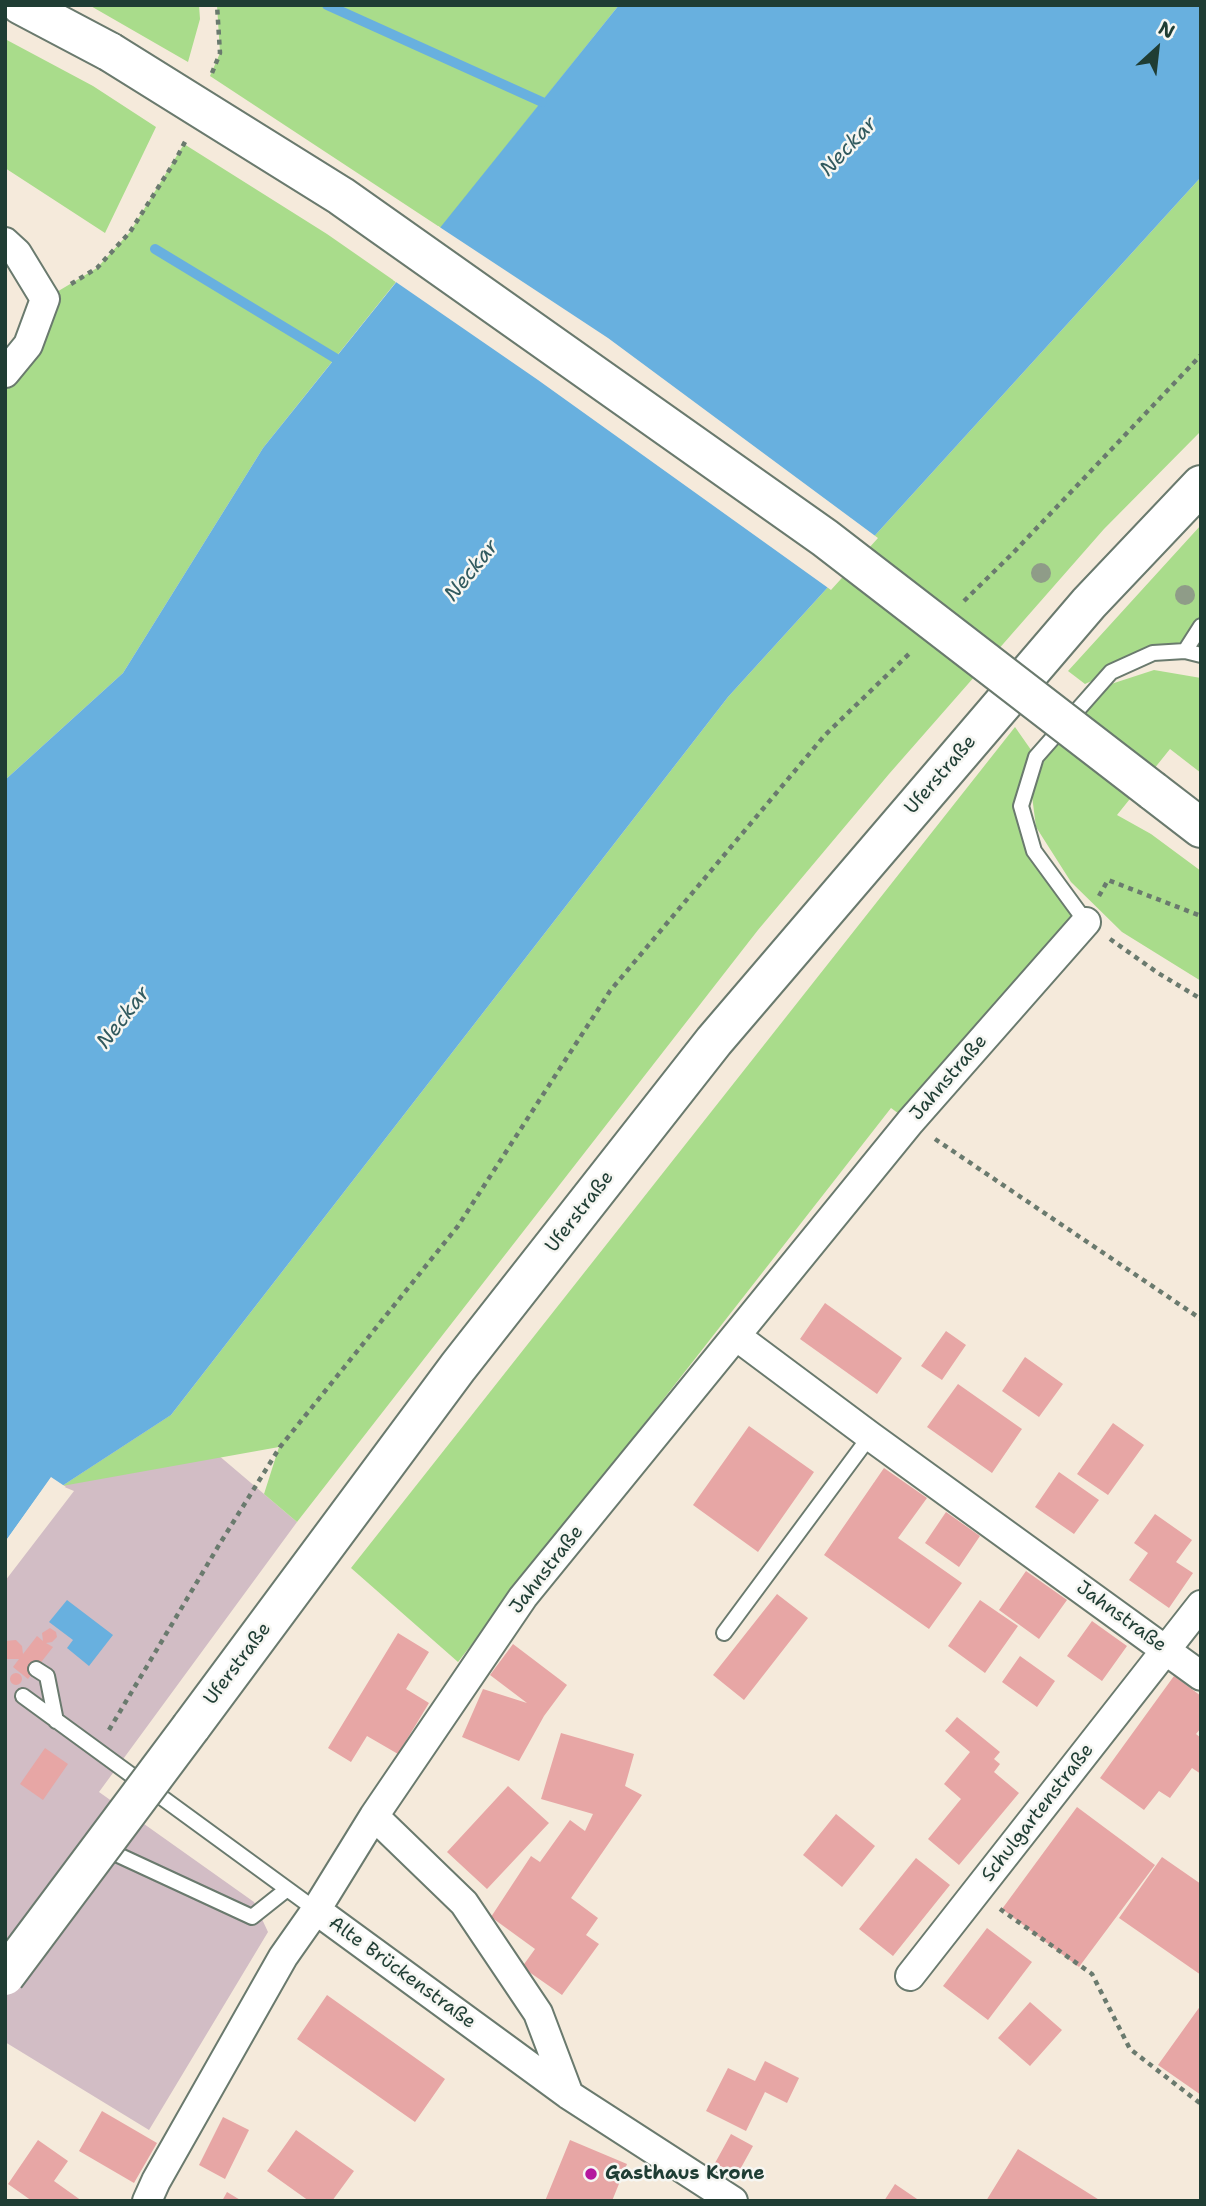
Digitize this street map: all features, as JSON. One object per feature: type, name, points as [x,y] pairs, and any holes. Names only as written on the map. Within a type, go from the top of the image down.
[{"type":"main road","points":[[21,5],[110,52],[341,196],[791,514],[1201,828]]},
{"type":"main road","name":"Uferstraße","points":[[5,1976],[458,1367],[714,1041],[1089,603],[1201,485]]},
{"type":"street","points":[[5,242],[17,253],[45,299],[28,345],[5,373]]},
{"type":"street","name":"Jahnstraße","points":[[316,1910],[374,1816],[523,1597],[910,1122],[1086,922]]},
{"type":"street","name":"Jahnstraße","points":[[736,1336],[1201,1676]]},
{"type":"street","name":"Schulgartenstraße","points":[[910,1976],[1201,1605]]},
{"type":"street","points":[[374,1816],[464,1903],[538,2013],[569,2095]]},
{"type":"street","name":"Alte Brückenstraße","points":[[147,2201],[283,1957],[316,1910],[569,2095],[733,2201]]},
{"type":"lane","points":[[1185,651],[1201,626]]},
{"type":"lane","points":[[1086,922],[1034,851],[1021,806],[1036,757],[1111,672],[1153,653],[1185,651],[1201,655]]},
{"type":"lane","points":[[724,1633],[870,1436]]},
{"type":"lane","points":[[36,1669],[47,1676],[56,1721]]},
{"type":"lane","points":[[23,1696],[316,1910]]},
{"type":"lane","points":[[5,1984],[80,1881],[100,1860],[116,1854],[252,1917],[286,1890]]},
{"type":"path","points":[[210,76],[220,52],[216,5]]},
{"type":"path","points":[[45,299],[97,268],[130,232],[176,161],[188,133]]},
{"type":"path","points":[[954,610],[1013,553],[1201,355]]},
{"type":"path","points":[[96,1750],[280,1447],[458,1226],[610,991],[825,735],[914,649]]},
{"type":"path","points":[[1201,916],[1108,880],[1086,922],[1158,973],[1201,999]]},
{"type":"path","points":[[910,1122],[1201,1318]]},
{"type":"path","points":[[976,1892],[1092,1975],[1130,2049],[1201,2105]]},
{"type":"shaded area","points":[[171,1415],[297,1522],[99,1792],[254,1902],[268,1932],[149,2130],[5,2042],[5,1581],[74,1491],[62,1486]]},
{"type":"green space","points":[[89,5],[199,5],[200,19],[188,62]]},
{"type":"green space","points":[[217,5],[619,5],[441,228],[210,76],[220,53]]},
{"type":"green space","points":[[5,39],[93,86],[156,127],[105,233],[5,168]]},
{"type":"green space","points":[[184,144],[327,234],[396,282],[263,448],[123,673],[5,780],[5,373],[45,299],[97,268],[130,232]]},
{"type":"green space","points":[[1201,177],[1201,431],[1104,529],[889,774],[758,930],[297,1522],[264,1494],[279,1447],[62,1486],[171,1415],[728,697]]},
{"type":"green space","points":[[1201,525],[1201,655],[1153,653],[1085,684],[1068,671]]},
{"type":"green space","points":[[1154,670],[1201,678],[1201,773],[1170,749],[1117,815],[1151,834],[1201,871],[1201,981],[1122,932],[1071,882],[1036,827],[1032,796],[1045,758],[1108,685]]},
{"type":"green space","points":[[1015,727],[1036,757],[1021,806],[1034,851],[1086,922],[910,1122],[891,1108],[458,1662],[351,1568]]},
{"type":"water","name":"Neckar","points":[[619,5],[1201,5],[1201,177],[728,697],[171,1415],[62,1486],[51,1478],[5,1542],[5,780],[123,673],[263,448]]},
{"type":"water","points":[[67,1600],[113,1635],[89,1666],[67,1648],[73,1640],[49,1622]]},
{"type":"pier","points":[[438,226],[608,338],[878,538],[831,590],[538,380],[393,280]]},
{"type":"pier","points":[[51,1477],[66,1487],[61,1489],[52,1482],[5,1546],[5,1542]]},
{"type":"building","points":[[825,1303],[902,1358],[877,1394],[800,1339]]},
{"type":"building","points":[[946,1331],[966,1345],[942,1380],[921,1366]]},
{"type":"building","points":[[1025,1357],[1063,1384],[1039,1417],[1002,1391]]},
{"type":"building","points":[[958,1384],[1022,1429],[992,1473],[927,1427]]},
{"type":"building","points":[[1113,1423],[1144,1445],[1108,1495],[1077,1474]]},
{"type":"building","points":[[749,1426],[814,1472],[758,1552],[693,1505]]},
{"type":"building","points":[[884,1468],[927,1498],[898,1538],[962,1583],[929,1629],[824,1555]]},
{"type":"building","points":[[1059,1472],[1099,1500],[1074,1534],[1035,1507]]},
{"type":"building","points":[[946,1512],[980,1536],[959,1567],[925,1543]]},
{"type":"building","points":[[1155,1514],[1192,1540],[1176,1562],[1193,1573],[1169,1608],[1129,1580],[1148,1553],[1134,1543]]},
{"type":"building","points":[[1026,1571],[1067,1600],[1039,1639],[999,1610]]},
{"type":"building","points":[[777,1594],[808,1618],[744,1700],[713,1675]]},
{"type":"building","points":[[980,1600],[1018,1626],[985,1673],[948,1646]]},
{"type":"building","points":[[1092,1621],[1127,1646],[1102,1681],[1067,1656]]},
{"type":"building","points":[[50,1628],[56,1632],[57,1637],[46,1643],[53,1647],[28,1679],[13,1667],[19,1659],[5,1659],[5,1641],[16,1640],[22,1646],[23,1654],[37,1636],[43,1641],[42,1633]]},
{"type":"building","points":[[398,1633],[429,1652],[406,1689],[429,1703],[398,1754],[367,1736],[351,1762],[328,1748]]},
{"type":"building","points":[[513,1644],[567,1685],[544,1716],[519,1761],[462,1737],[483,1689],[527,1703],[490,1675]]},
{"type":"building","points":[[1020,1656],[1055,1681],[1037,1707],[1002,1682]]},
{"type":"building","points":[[11,1674],[21,1674],[21,1684],[11,1684]]},
{"type":"building","points":[[1174,1676],[1201,1696],[1201,1728],[1196,1734],[1201,1738],[1201,1774],[1192,1768],[1170,1798],[1159,1791],[1144,1810],[1100,1778]]},
{"type":"building","points":[[957,1717],[1000,1752],[994,1759],[1000,1764],[994,1772],[1019,1793],[959,1865],[928,1839],[961,1799],[944,1784],[970,1752],[945,1731]]},
{"type":"building","points":[[561,1733],[634,1754],[625,1786],[642,1795],[571,1898],[598,1918],[586,1935],[599,1944],[562,1995],[522,1967],[535,1949],[491,1917],[531,1856],[540,1862],[570,1820],[585,1831],[593,1814],[541,1799]]},
{"type":"building","points":[[45,1748],[68,1764],[43,1800],[20,1784]]},
{"type":"building","points":[[508,1786],[549,1823],[487,1889],[447,1852]]},
{"type":"building","points":[[1077,1807],[1155,1865],[1079,1967],[1002,1909]]},
{"type":"building","points":[[836,1814],[875,1846],[842,1887],[803,1855]]},
{"type":"building","points":[[1162,1857],[1201,1884],[1201,1975],[1119,1918]]},
{"type":"building","points":[[916,1858],[950,1885],[893,1956],[859,1929]]},
{"type":"building","points":[[987,1928],[1032,1962],[988,2020],[943,1986]]},
{"type":"building","points":[[327,1995],[445,2079],[415,2122],[297,2039]]},
{"type":"building","points":[[1030,2002],[1062,2030],[1030,2066],[998,2038]]},
{"type":"building","points":[[1201,2005],[1201,2095],[1158,2065]]},
{"type":"building","points":[[765,2061],[799,2078],[787,2103],[765,2092],[746,2131],[706,2111],[728,2068],[755,2081]]},
{"type":"building","points":[[102,2111],[157,2143],[134,2183],[79,2151]]},
{"type":"building","points":[[223,2117],[249,2130],[225,2179],[199,2165]]},
{"type":"building","points":[[296,2130],[354,2171],[332,2201],[309,2201],[267,2171]]},
{"type":"building","points":[[731,2134],[753,2146],[737,2175],[715,2163]]},
{"type":"building","points":[[38,2140],[68,2161],[54,2181],[82,2201],[32,2201],[8,2184]]},
{"type":"building","points":[[570,2140],[627,2164],[612,2201],[545,2201]]},
{"type":"building","points":[[1018,2149],[1101,2201],[986,2201]]},
{"type":"building","points":[[895,2184],[920,2201],[884,2201]]},
{"type":"building","points":[[227,2192],[242,2201],[222,2201]]},
{"type":"waterway","points":[[327,5],[542,102]]},
{"type":"waterway","points":[[155,249],[335,358]]},
{"type":"place","name":"Gasthaus Krone","points":[[591,2174]]}]
